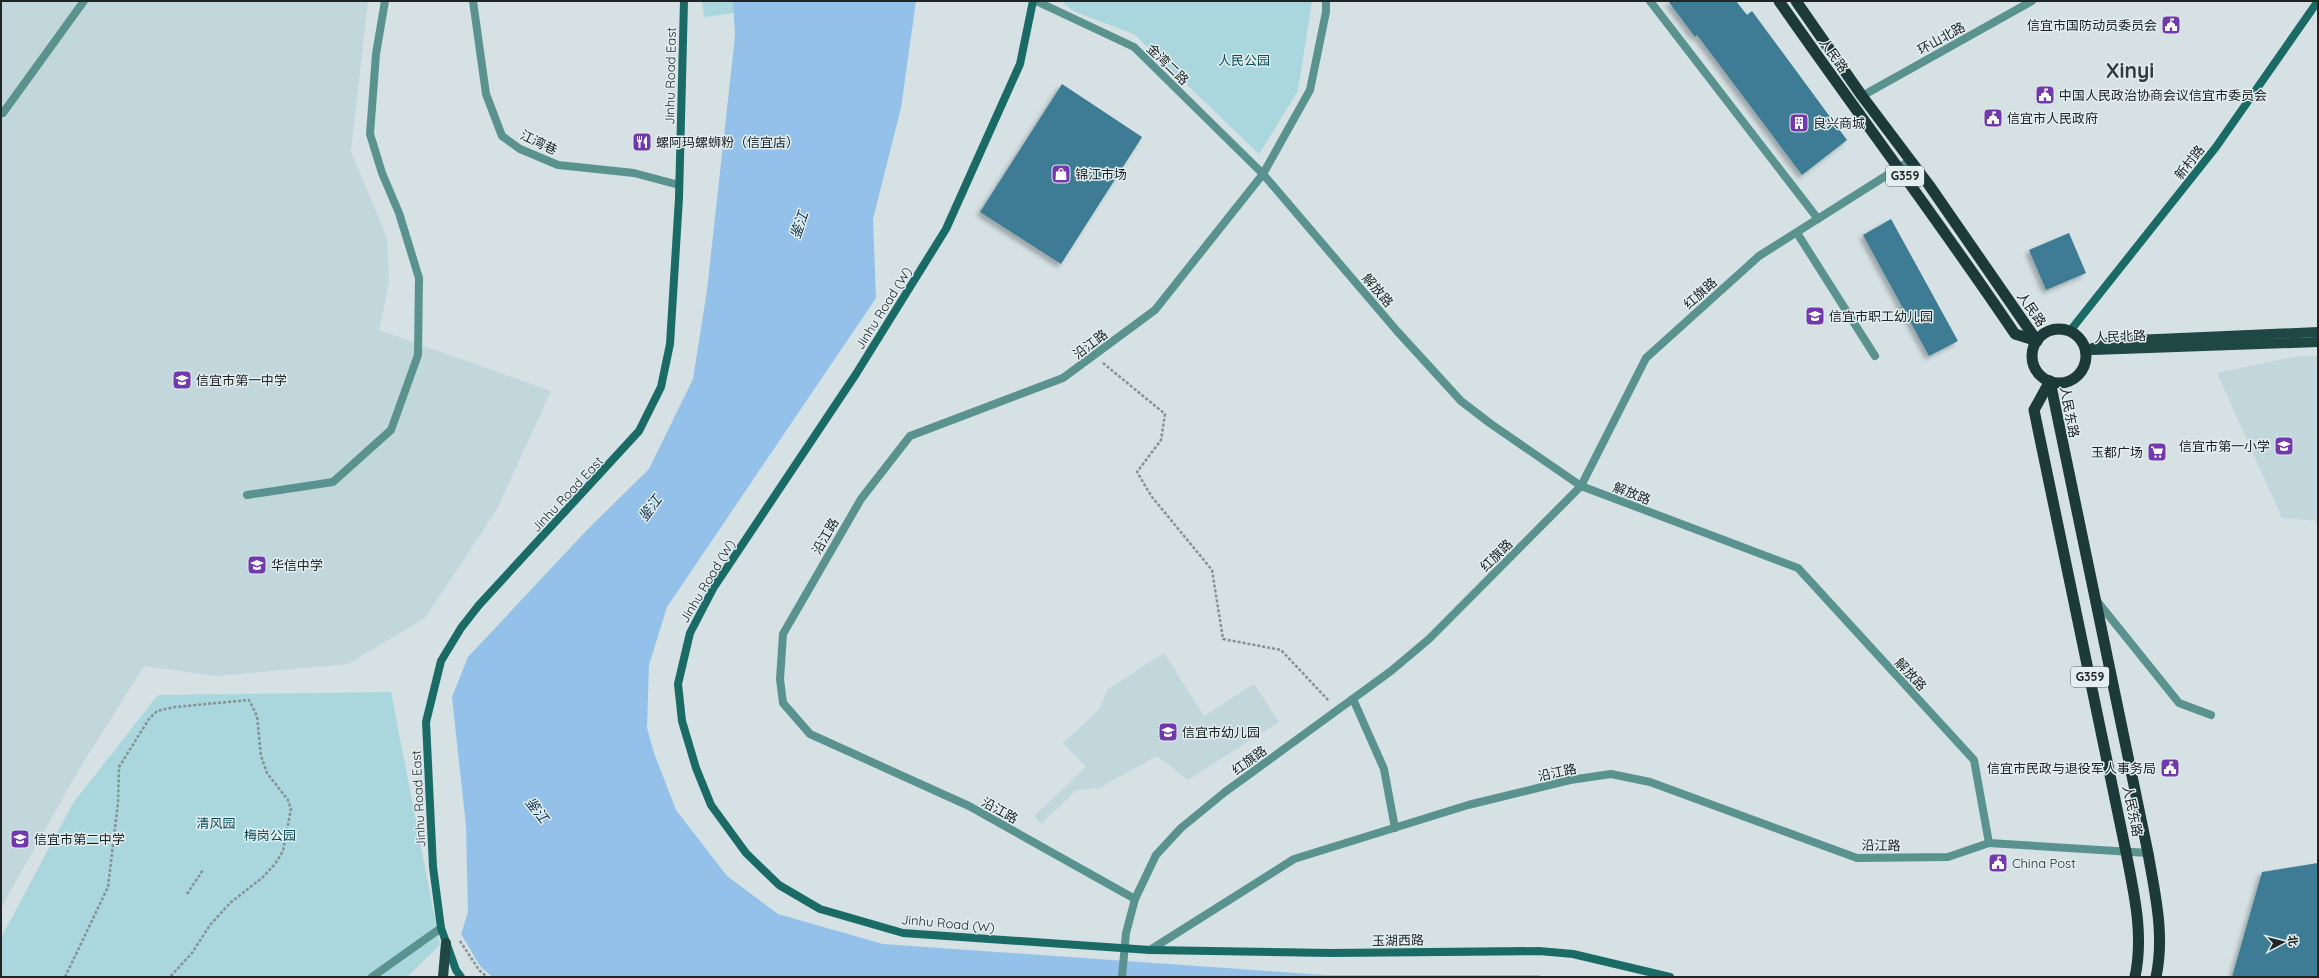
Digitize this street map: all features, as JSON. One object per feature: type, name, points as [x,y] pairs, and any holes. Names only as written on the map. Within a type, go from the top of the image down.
[{"type":"highway","name":"人民路","points":[[1779,1],[1899,168],[2015,334],[2037,341]]},
{"type":"highway","name":"人民路","points":[[1796,1],[1862,96],[1911,160],[2037,341]]},
{"type":"highway","points":[[2054,329],[2070,331],[2082,343],[2086,351],[2084,367],[2078,374],[2064,382],[2050,381],[2040,376],[2032,361],[2032,353],[2037,341],[2046,332],[2054,329]]},
{"type":"highway","name":"人民东路","points":[[2050,381],[2148,853],[2158,912],[2160,940],[2156,977]]},
{"type":"highway","name":"人民东路","points":[[2050,381],[2034,410],[2138,915],[2140,941],[2139,957],[2135,977]]},
{"type":"main road","name":"Jinhu Road East","points":[[461,977],[456,970],[441,928],[433,867],[426,722],[441,661],[461,628],[479,604],[639,431],[661,387],[670,344],[679,185],[684,1]]},
{"type":"main road","name":"Jinhu Road (W)","points":[[1033,1],[1020,64],[946,228],[856,374],[714,587],[690,633],[678,684],[682,721],[696,768],[711,805],[746,853],[779,885],[820,909],[903,933],[1124,949]]},
{"type":"main road","name":"新村路","points":[[2070,331],[2216,147],[2318,1]]},
{"type":"main road","name":"人民北路","points":[[2086,351],[2112,341],[2318,332]]},
{"type":"main road","name":"人民北路","points":[[2086,351],[2318,342]]},
{"type":"main road","points":[[443,977],[446,943]]},
{"type":"main road","name":"玉湖西路","points":[[1124,949],[1331,953],[1539,951],[1573,954],[1670,977]]},
{"type":"street","points":[[3,113],[84,1]]},
{"type":"street","points":[[248,495],[334,482],[391,430],[418,355],[419,278],[399,213],[382,173],[370,134],[376,54],[385,1]]},
{"type":"street","name":"江湾巷","points":[[473,1],[486,94],[502,136],[520,149],[558,165],[634,172],[679,185]]},
{"type":"street","name":"金湾二路","points":[[1036,1],[1134,47],[1263,174]]},
{"type":"street","points":[[1263,174],[1310,90],[1326,12],[1326,1]]},
{"type":"street","points":[[1650,1],[1818,219]]},
{"type":"street","name":"环山北路","points":[[1862,96],[2032,1]]},
{"type":"street","name":"红旗路","points":[[1122,977],[1124,949],[1135,899],[1156,855],[1181,828],[1225,792],[1353,699],[1429,639],[1581,486],[1646,358],[1759,256],[1911,160]]},
{"type":"street","name":"沿江路","points":[[1135,899],[968,806],[810,734],[783,703],[780,679],[783,634],[861,499],[910,436],[1064,378],[1155,310],[1263,174]]},
{"type":"street","name":"解放路","points":[[1263,174],[1397,331],[1462,401],[1581,486],[1798,568],[1974,760],[1989,843]]},
{"type":"street","points":[[1797,233],[1875,356]]},
{"type":"street","points":[[2095,599],[2179,704],[2211,715]]},
{"type":"street","points":[[1353,699],[1384,769],[1395,828]]},
{"type":"street","name":"沿江路","points":[[1150,950],[1294,859],[1468,805],[1570,780],[1611,774],[1650,782],[1857,858],[1948,858],[1989,843]]},
{"type":"street","points":[[1989,843],[2148,853]]},
{"type":"street","points":[[372,977],[441,928]]},
{"type":"path","points":[[1094,355],[1165,414],[1161,440],[1137,472],[1152,497],[1212,570],[1223,639],[1281,650],[1338,710]]},
{"type":"path","points":[[65,977],[108,887],[118,804],[119,767],[149,719],[157,711],[175,707],[249,700],[257,716],[261,756],[267,773],[288,800],[291,809],[282,851],[263,877],[230,903],[210,925],[192,953],[170,977]]},
{"type":"path","points":[[187,894],[203,870]]},
{"type":"path","points":[[460,941],[479,970],[487,977]]},
{"type":"shaded area","points":[[1,1],[368,1],[351,151],[387,238],[389,283],[379,330],[551,391],[496,511],[425,618],[348,664],[217,676],[144,666],[78,771],[1,908]]},
{"type":"shaded area","name":"信宜市第一小学","points":[[2298,356],[2318,356],[2318,521],[2282,518],[2217,373]]},
{"type":"shaded area","name":"信宜市幼儿园","points":[[1164,653],[1204,716],[1254,684],[1279,722],[1188,780],[1157,756],[1099,788],[1076,790],[1041,824],[1034,816],[1086,767],[1063,743],[1098,711],[1108,689]]},
{"type":"green space","points":[[702,1],[824,1],[704,17]]},
{"type":"green space","name":"人民公园","points":[[1064,1],[1312,1],[1298,91],[1259,154],[1134,34],[1075,12],[1064,4]]},
{"type":"green space","name":"梅岗公园","points":[[391,692],[440,945],[407,977],[1,977],[1,938],[73,803],[158,695]]},
{"type":"water","name":"鉴江","points":[[733,1],[916,1],[901,108],[873,219],[876,298],[667,607],[649,665],[647,728],[654,753],[676,810],[727,876],[778,914],[883,944],[1324,975],[1538,975],[1545,977],[492,977],[480,966],[461,934],[468,912],[466,826],[452,697],[468,657],[587,530],[649,469],[693,379],[707,290],[735,36]]},
{"type":"building","points":[[1668,1],[1736,1],[1747,15],[1752,11],[1847,140],[1802,175],[1697,35],[1695,37]]},
{"type":"building","name":"锦江市场","points":[[1062,84],[1142,137],[1061,264],[980,212]]},
{"type":"building","points":[[1891,219],[1958,341],[1929,356],[1863,235]]},
{"type":"building","points":[[2069,233],[2086,273],[2046,290],[2029,250]]},
{"type":"building","points":[[2318,863],[2318,977],[2232,977],[2262,872]]},
{"type":"place","name":"信宜市国防动员委员会","points":[[2171,25]]},
{"type":"place","name":"中国人民政治协商会议信宜市委员会","points":[[2045,95]]},
{"type":"place","name":"信宜市人民政府","points":[[1993,118]]},
{"type":"place","name":"良兴商城","points":[[1799,123]]},
{"type":"place","name":"螺阿玛螺蛳粉（信宜店）","points":[[642,142]]},
{"type":"place","name":"锦江市场","points":[[1061,174]]},
{"type":"place","name":"信宜市职工幼儿园","points":[[1815,316]]},
{"type":"place","name":"信宜市第一中学","points":[[182,380]]},
{"type":"place","name":"信宜市第一小学","points":[[2284,446]]},
{"type":"place","name":"玉都广场","points":[[2157,452]]},
{"type":"place","name":"华信中学","points":[[257,565]]},
{"type":"place","name":"信宜市幼儿园","points":[[1168,732]]},
{"type":"place","name":"信宜市民政与退役军人事务局","points":[[2170,768]]},
{"type":"place","name":"信宜市第二中学","points":[[20,839]]},
{"type":"place","name":"China Post","points":[[1998,863]]},
{"type":"district","name":"Xinyi","points":[[2130,71]]},
{"type":"park label","name":"清风园","points":[[216,823]]}]
